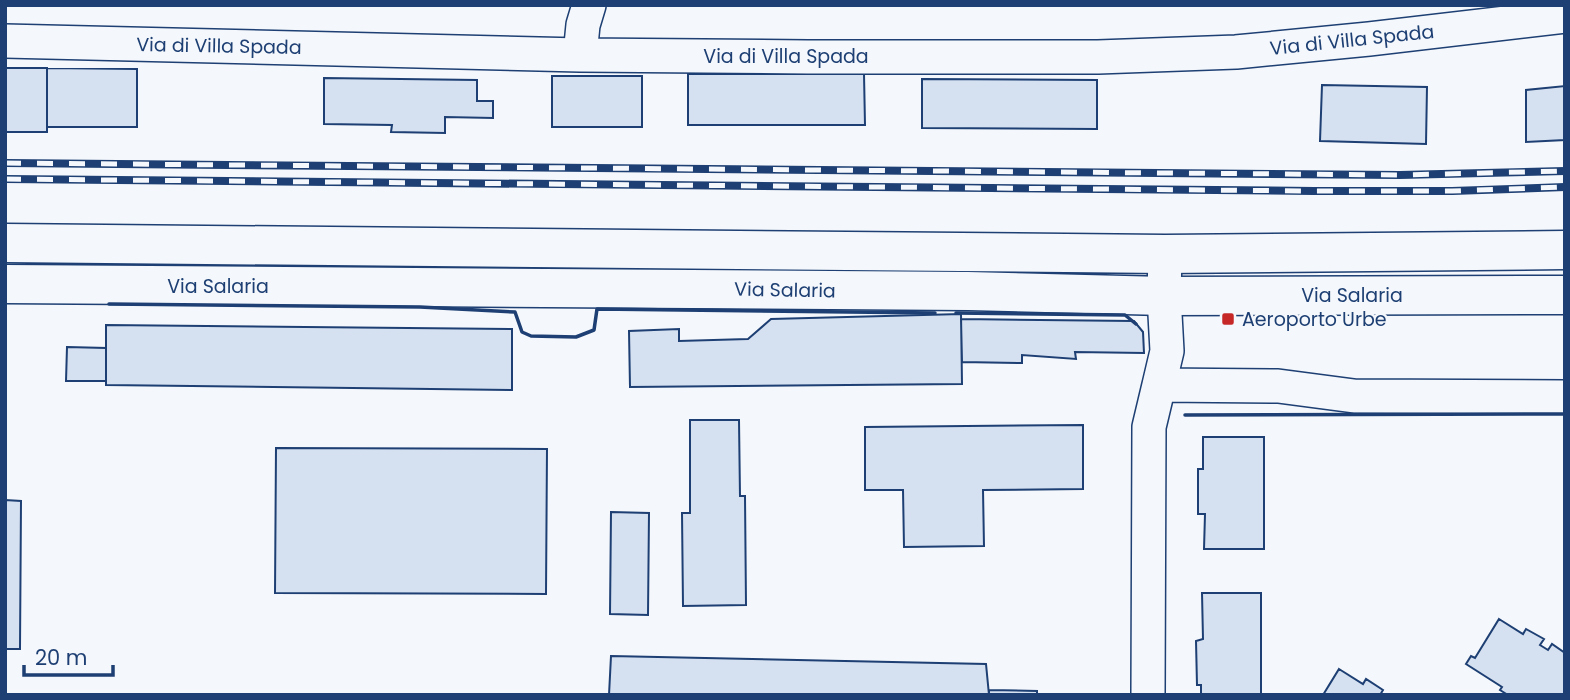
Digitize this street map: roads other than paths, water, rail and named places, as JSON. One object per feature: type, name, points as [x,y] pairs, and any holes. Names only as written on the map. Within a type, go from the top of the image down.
[{"type":"main road","name":"Via Salaria","points":[[5,243],[1165,254],[1565,250]]},
{"type":"main road","name":"Via Salaria","points":[[5,284],[968,291],[1164,296],[1565,295]]},
{"type":"street","points":[[580,55],[583,25],[589,5]]},
{"type":"street","name":"Via di Villa Spada","points":[[5,41],[580,55],[1098,57],[1236,52],[1565,16]]},
{"type":"street","points":[[1148,695],[1149,428],[1167,351],[1165,254]]},
{"type":"street","points":[[1158,385],[1278,386],[1353,396],[1565,397]]},
{"type":"railway","points":[[5,163],[1400,175],[1565,171]]},
{"type":"railway","points":[[5,179],[1314,191],[1452,191],[1565,187]]},
{"type":"place","name":"Aeroporto Urbe","points":[[1228,319]]}]
